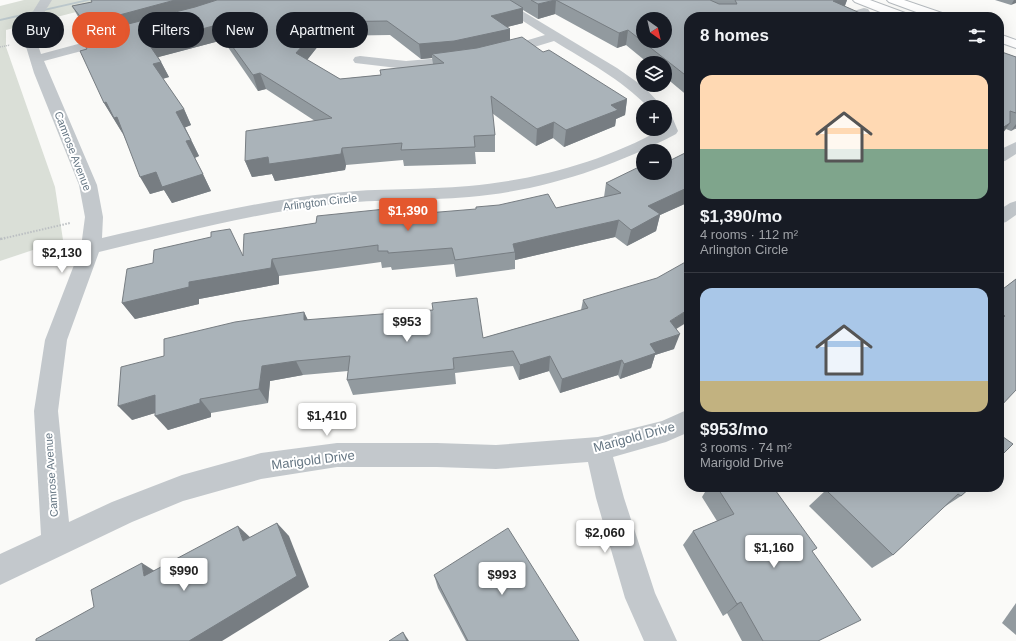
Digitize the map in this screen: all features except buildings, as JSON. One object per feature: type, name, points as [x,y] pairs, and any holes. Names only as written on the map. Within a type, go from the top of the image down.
[{"type":"main road","points":[[859,0],[891,12]]},
{"type":"main road","points":[[893,0],[927,12]]},
{"type":"main road","points":[[1004,40],[1016,44]]},
{"type":"street","name":"Camrose Avenue","points":[[46,0],[33,21],[30,30],[30,40],[36,59],[88,185],[94,217],[91,246],[56,340],[46,411],[56,542]]},
{"type":"street","points":[[496,0],[623,79],[639,90],[649,100]]},
{"type":"street","points":[[489,56],[556,36]]},
{"type":"street","points":[[36,59],[78,48]]},
{"type":"street","points":[[360,60],[406,65],[439,63],[476,58]]},
{"type":"street","name":"Arlington Circle","points":[[91,246],[248,212],[320,200],[394,194],[474,191],[533,183],[581,170],[650,142],[661,136]]},
{"type":"street","points":[[1004,151],[1012,141]]},
{"type":"street","name":"Marigold Drive","points":[[0,570],[56,542],[122,512],[182,488],[261,466],[337,455],[437,455],[496,457],[598,449],[666,431],[684,422]]},
{"type":"street","points":[[598,449],[610,498],[641,598],[661,641]]},
{"type":"path","points":[[0,239],[94,217]]},
{"type":"shaded area","points":[[24,0],[123,0],[64,15],[64,12],[12,12],[12,28],[6,30],[6,47],[55,187],[63,240],[0,261],[0,6]]},
{"type":"waterway","points":[[0,20],[90,0]]}]
